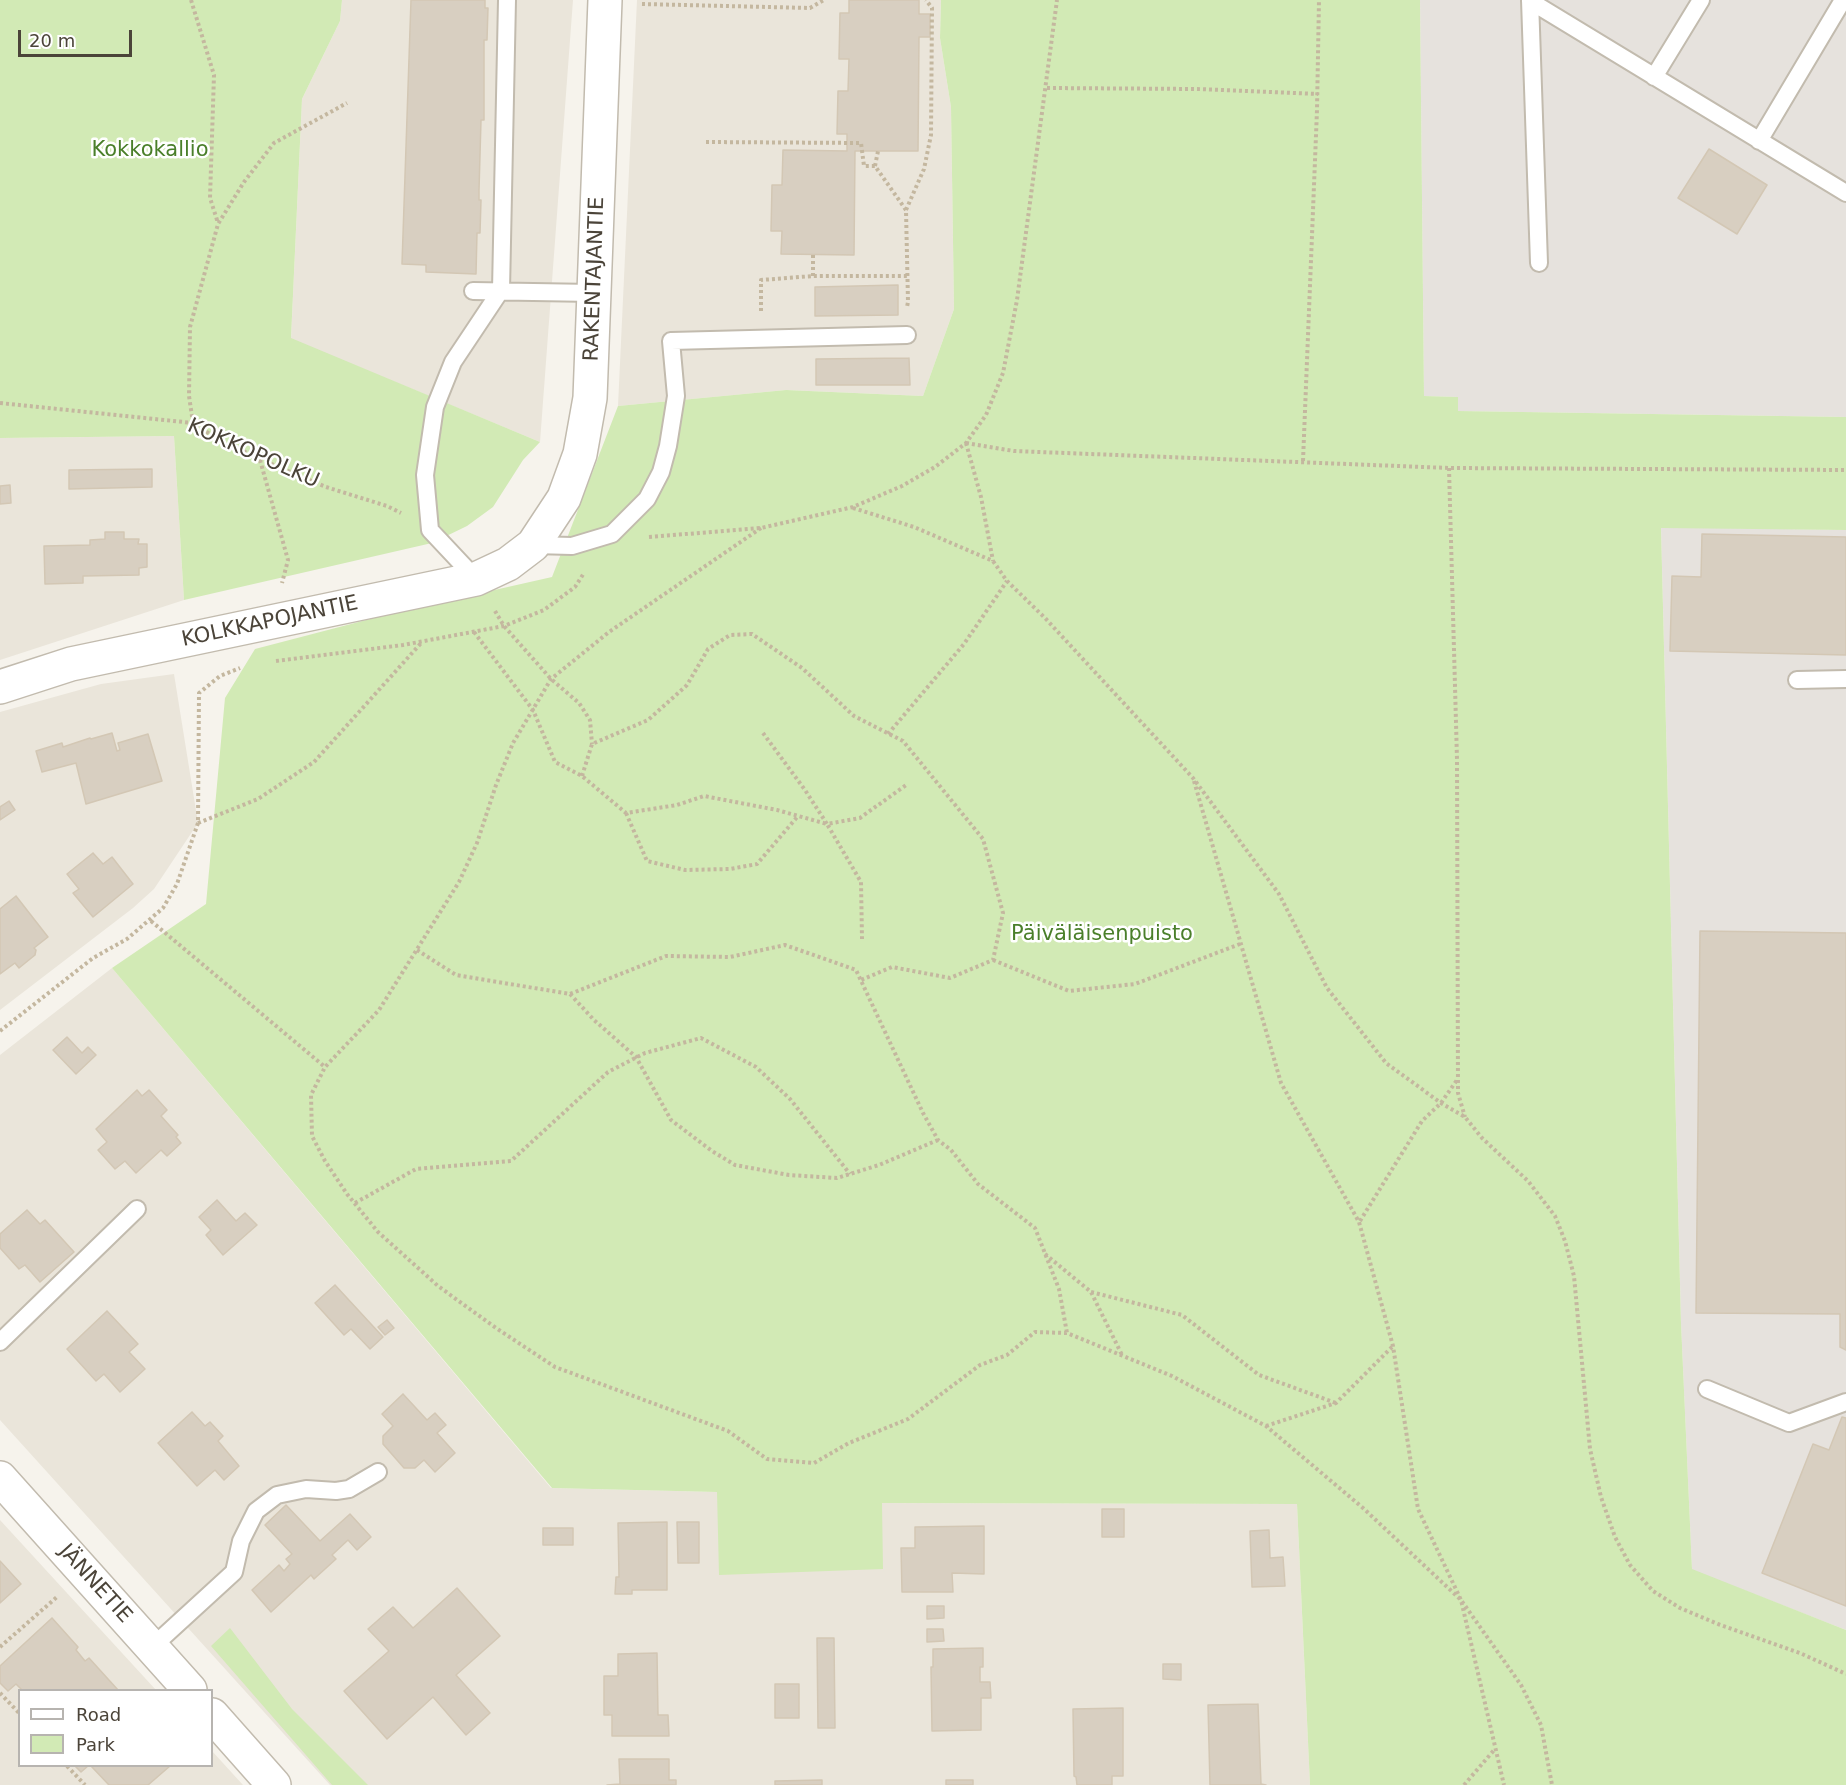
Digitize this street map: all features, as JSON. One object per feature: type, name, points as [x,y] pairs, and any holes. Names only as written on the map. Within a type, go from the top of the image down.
[{"type":"street","name":"RAKENTAJANTIE","points":[[533,544],[564,498],[580,454],[591,398],[605,1]]},
{"type":"street","name":"KOLKKAPOJANTIE","points":[[0,687],[71,664],[476,579],[508,564],[533,544]]},
{"type":"street","name":"JÄNNETIE","points":[[0,1478],[189,1689]]},
{"type":"street","points":[[213,1716],[274,1785]]},
{"type":"lane","points":[[476,579],[430,530],[425,476],[435,407],[453,362],[501,290],[507,0]]},
{"type":"lane","points":[[1530,0],[1846,193]]},
{"type":"lane","points":[[1530,0],[1539,263]]},
{"type":"lane","points":[[1654,76],[1701,0]]},
{"type":"lane","points":[[1760,141],[1843,0]]},
{"type":"lane","points":[[473,291],[594,293]]},
{"type":"lane","points":[[533,544],[572,546],[612,534],[647,499],[661,472],[668,446],[676,396],[671,341],[902,335]]},
{"type":"lane","points":[[1797,680],[1846,679]]},
{"type":"lane","points":[[0,1342],[137,1209]]},
{"type":"lane","points":[[1707,1389],[1789,1423],[1846,1402]]},
{"type":"lane","points":[[151,1648],[234,1572],[241,1541],[256,1512],[277,1496],[306,1489],[336,1491],[349,1489],[378,1472]]},
{"type":"path","points":[[192,0],[214,75],[210,198],[218,224]]},
{"type":"path","points":[[605,1],[810,8],[824,0]]},
{"type":"path","points":[[902,335],[908,302],[906,210],[924,169],[931,135],[932,8],[926,0]]},
{"type":"path","points":[[274,661],[422,641],[504,626],[544,610],[575,587],[612,534],[637,538],[761,528],[853,507],[902,486],[935,466],[966,442],[986,415],[1003,374],[1017,300],[1057,0]]},
{"type":"path","points":[[1303,461],[1319,0]]},
{"type":"path","points":[[1047,88],[1197,89],[1317,94]]},
{"type":"path","points":[[193,423],[189,396],[190,327],[218,224],[244,182],[274,143],[347,103]]},
{"type":"path","points":[[706,142],[861,143],[864,166],[875,166]]},
{"type":"path","points":[[878,151],[875,166],[906,210]]},
{"type":"path","points":[[813,254],[813,276]]},
{"type":"path","points":[[760,339],[761,280],[813,276],[908,276]]},
{"type":"path","name":"KOKKOPOLKU","points":[[0,403],[193,423],[216,438],[260,459],[326,487],[387,506],[430,530]]},
{"type":"path","points":[[966,442],[1014,451],[1449,468],[1846,470]]},
{"type":"path","points":[[966,442],[981,497],[993,561],[1007,581],[1045,618],[1193,778],[1279,894],[1327,988],[1386,1063],[1441,1103],[1466,1117]]},
{"type":"path","points":[[260,459],[288,561],[281,588]]},
{"type":"path","points":[[1449,468],[1457,759],[1458,1093],[1466,1117],[1482,1138],[1528,1181],[1555,1216],[1565,1241],[1574,1276],[1590,1449],[1601,1497],[1615,1537],[1630,1565],[1653,1591],[1680,1608],[1800,1653],[1846,1674]]},
{"type":"path","points":[[853,507],[915,527],[993,561]]},
{"type":"path","points":[[761,528],[609,632],[551,679],[513,743],[477,843],[463,873],[379,1010],[325,1067],[311,1095],[312,1136],[325,1161],[347,1194],[378,1232],[438,1286],[555,1367],[728,1431],[767,1459],[814,1462],[849,1443],[908,1419],[980,1365],[1007,1355],[1035,1332],[1067,1333],[1172,1376],[1266,1426],[1363,1508],[1461,1600],[1504,1785]]},
{"type":"path","points":[[476,579],[504,626],[551,679],[579,703],[590,720],[592,744],[582,776]]},
{"type":"path","points":[[888,734],[964,644],[1007,581]]},
{"type":"path","points":[[474,632],[533,710],[555,762],[582,776],[626,813],[648,861],[685,870],[730,869],[757,864],[798,816]]},
{"type":"path","points":[[592,744],[648,720],[687,685],[708,649],[730,635],[752,634],[802,668],[854,716],[903,741],[983,839],[1003,913],[993,960]]},
{"type":"path","points":[[198,823],[258,799],[314,762],[422,641]]},
{"type":"path","points":[[0,1031],[93,958],[127,939],[151,921],[163,908],[177,884],[198,823],[199,693],[220,676],[251,664]]},
{"type":"path","points":[[763,733],[805,790],[861,882],[862,939]]},
{"type":"path","points":[[1193,778],[1281,1083],[1359,1222],[1393,1346],[1418,1509],[1461,1600],[1521,1685],[1541,1725],[1552,1785]]},
{"type":"path","points":[[626,813],[677,805],[704,796],[827,824],[861,818],[906,785]]},
{"type":"path","points":[[151,921],[325,1067]]},
{"type":"path","points":[[861,980],[892,967],[950,978],[993,960],[1069,991],[1135,984],[1240,944]]},
{"type":"path","points":[[417,950],[456,975],[570,994],[666,956],[730,957],[785,945],[855,970],[938,1140],[951,1150],[978,1184],[1035,1228],[1059,1289],[1067,1333]]},
{"type":"path","points":[[570,994],[594,1020],[636,1058],[671,1120],[735,1165],[789,1175],[837,1178],[879,1165],[938,1140]]},
{"type":"path","points":[[355,1203],[416,1169],[511,1161],[608,1072],[645,1053],[701,1038],[756,1067],[790,1099],[850,1174]]},
{"type":"path","points":[[1359,1222],[1422,1121],[1441,1103],[1457,1079]]},
{"type":"path","points":[[1045,1253],[1091,1292],[1122,1356]]},
{"type":"path","points":[[1091,1292],[1182,1315],[1259,1375],[1336,1403]]},
{"type":"path","points":[[1266,1426],[1336,1403],[1393,1346]]},
{"type":"path","points":[[0,1647],[61,1593]]},
{"type":"path","points":[[0,1693],[18,1712]]},
{"type":"path","points":[[1464,1785],[1496,1749]]},
{"type":"path","points":[[68,1767],[85,1785]]},
{"type":"shaded area","points":[[342,0],[573,0],[540,442],[291,339],[302,99],[340,21]]},
{"type":"shaded area","points":[[637,0],[941,0],[940,38],[951,107],[954,309],[923,396],[786,390],[618,406]]},
{"type":"shaded area","points":[[1420,0],[1846,0],[1846,417],[1457,411],[1457,397],[1424,396]]},
{"type":"shaded area","points":[[174,436],[184,600],[0,660],[0,438]]},
{"type":"shaded area","points":[[1661,527],[1846,530],[1846,1630],[1692,1570],[1681,1323]]},
{"type":"shaded area","points":[[174,674],[198,823],[154,889],[133,908],[0,1010],[0,712],[101,684]]},
{"type":"shaded area","points":[[112,968],[551,1488],[717,1492],[881,1503],[1297,1504],[1310,1785],[330,1785],[0,1420],[0,1055]]},
{"type":"shaded area","points":[[0,1520],[155,1689],[18,1689],[18,1767],[213,1767],[213,1752],[243,1785],[0,1785]]},
{"type":"green space","name":"Kokkokallio","points":[[0,0],[342,0],[340,21],[302,99],[291,338],[540,442],[523,460],[493,507],[467,526],[432,543],[184,600],[174,436],[0,438]]},
{"type":"green space","name":"Päiväläisenpuisto","points":[[941,0],[1420,0],[1424,396],[1458,397],[1458,411],[1846,417],[1846,530],[1661,528],[1681,1323],[1692,1569],[1846,1630],[1846,1785],[1310,1785],[1297,1504],[882,1503],[883,1569],[719,1575],[717,1492],[552,1488],[112,968],[206,904],[225,698],[255,649],[397,612],[552,577],[618,406],[786,390],[923,396],[954,309],[951,107],[940,38]]},
{"type":"green space","points":[[230,1628],[292,1709],[368,1785],[332,1785],[211,1646]]},
{"type":"building","points":[[411,0],[485,0],[485,8],[488,8],[487,40],[484,40],[484,120],[481,120],[480,233],[477,233],[476,274],[426,272],[426,265],[402,264]]},
{"type":"building","points":[[849,0],[919,0],[919,14],[930,14],[930,37],[919,37],[918,151],[855,151],[854,255],[781,254],[782,231],[771,231],[772,185],[782,185],[783,150],[847,151],[847,134],[837,134],[838,91],[848,91],[849,59],[839,59],[840,13],[849,13]]},
{"type":"building","points":[[1709,149],[1767,185],[1737,234],[1678,198]]},
{"type":"building","points":[[898,285],[898,315],[815,316],[815,287]]},
{"type":"building","points":[[909,358],[910,385],[816,385],[816,359]]},
{"type":"building","points":[[152,469],[152,487],[69,489],[69,470]]},
{"type":"building","points":[[10,485],[11,503],[0,504],[0,486]]},
{"type":"building","points":[[105,532],[124,532],[124,539],[139,539],[138,544],[147,544],[147,567],[139,568],[139,575],[83,576],[83,583],[45,584],[44,546],[90,545],[90,540],[105,539]]},
{"type":"building","points":[[1702,534],[1846,537],[1846,655],[1670,651],[1672,576],[1701,577]]},
{"type":"building","points":[[112,733],[117,751],[120,750],[118,743],[148,734],[162,781],[86,804],[76,763],[42,772],[36,751],[62,743],[63,747]]},
{"type":"building","points":[[9,801],[15,810],[0,820],[0,807]]},
{"type":"building","points":[[93,853],[103,864],[112,857],[133,884],[93,917],[73,893],[79,889],[67,874]]},
{"type":"building","points":[[16,896],[48,937],[34,948],[35,955],[19,968],[15,963],[0,974],[0,909]]},
{"type":"building","points":[[1700,931],[1846,933],[1846,1350],[1840,1347],[1840,1314],[1696,1313]]},
{"type":"building","points":[[67,1037],[82,1053],[88,1047],[96,1055],[76,1074],[53,1050]]},
{"type":"building","points":[[137,1090],[142,1096],[149,1090],[167,1110],[161,1116],[178,1135],[176,1137],[181,1143],[167,1156],[161,1150],[136,1173],[125,1161],[115,1169],[98,1150],[107,1142],[96,1129]]},
{"type":"building","points":[[217,1200],[236,1221],[245,1213],[257,1225],[223,1255],[206,1235],[211,1230],[199,1217]]},
{"type":"building","points":[[27,1210],[40,1224],[45,1220],[74,1252],[40,1282],[25,1265],[19,1269],[0,1248],[0,1234]]},
{"type":"building","points":[[335,1285],[383,1337],[370,1349],[351,1329],[344,1335],[315,1303]]},
{"type":"building","points":[[107,1311],[138,1344],[129,1352],[145,1369],[120,1392],[104,1374],[96,1381],[67,1349]]},
{"type":"building","points":[[387,1320],[394,1328],[385,1335],[378,1327]]},
{"type":"building","points":[[403,1394],[427,1420],[435,1413],[446,1425],[437,1433],[455,1453],[435,1472],[424,1460],[415,1468],[404,1468],[383,1444],[383,1436],[393,1426],[382,1414]]},
{"type":"building","points":[[192,1412],[205,1426],[210,1422],[223,1436],[218,1441],[239,1466],[224,1480],[215,1470],[197,1486],[158,1443]]},
{"type":"building","points":[[1842,1417],[1846,1418],[1846,1606],[1762,1573],[1813,1444],[1829,1450]]},
{"type":"building","points":[[286,1505],[320,1541],[350,1514],[371,1537],[357,1550],[348,1540],[332,1555],[336,1559],[314,1579],[311,1575],[271,1612],[252,1590],[279,1565],[284,1571],[290,1564],[286,1559],[292,1554],[265,1525]]},
{"type":"building","points":[[1102,1509],[1124,1509],[1124,1537],[1102,1537]]},
{"type":"building","points":[[667,1522],[667,1590],[632,1590],[632,1594],[615,1594],[616,1577],[619,1577],[618,1523]]},
{"type":"building","points":[[677,1522],[699,1522],[699,1563],[678,1563]]},
{"type":"building","points":[[984,1526],[984,1574],[952,1573],[953,1592],[902,1592],[901,1548],[915,1548],[915,1527]]},
{"type":"building","points":[[543,1528],[573,1528],[573,1545],[543,1545]]},
{"type":"building","points":[[1269,1530],[1270,1558],[1283,1557],[1285,1586],[1252,1587],[1250,1531]]},
{"type":"building","points":[[0,1561],[21,1584],[0,1603]]},
{"type":"building","points":[[457,1588],[500,1636],[456,1675],[490,1713],[466,1735],[433,1697],[387,1739],[344,1691],[389,1651],[368,1629],[393,1607],[413,1628]]},
{"type":"building","points":[[927,1606],[944,1606],[944,1618],[927,1619]]},
{"type":"building","points":[[52,1618],[78,1647],[76,1650],[85,1661],[89,1658],[117,1689],[21,1689],[16,1684],[8,1691],[0,1683],[0,1666]]},
{"type":"building","points":[[927,1629],[943,1629],[944,1641],[927,1642]]},
{"type":"building","points":[[817,1638],[834,1638],[835,1728],[818,1728]]},
{"type":"building","points":[[983,1648],[980,1682],[990,1682],[991,1698],[981,1698],[981,1730],[932,1731],[933,1649]]},
{"type":"building","points":[[657,1653],[658,1715],[668,1715],[669,1736],[612,1736],[612,1715],[604,1715],[604,1676],[618,1676],[618,1654]]},
{"type":"building","points":[[1163,1664],[1181,1664],[1181,1680],[1163,1679]]},
{"type":"building","points":[[775,1684],[799,1684],[799,1718],[775,1718]]},
{"type":"building","points":[[1258,1704],[1261,1784],[1266,1785],[1210,1785],[1208,1705]]},
{"type":"building","points":[[1123,1708],[1123,1776],[1112,1776],[1112,1785],[1077,1785],[1074,1776],[1073,1709]]},
{"type":"building","points":[[619,1759],[669,1759],[669,1780],[676,1780],[676,1785],[607,1785],[620,1784]]},
{"type":"building","points":[[76,1767],[87,1767],[81,1772]]},
{"type":"building","points":[[92,1767],[169,1767],[148,1785],[109,1785]]},
{"type":"building","points":[[822,1780],[822,1785],[775,1785],[775,1781]]},
{"type":"building","points":[[946,1780],[973,1780],[973,1785],[946,1785]]}]
